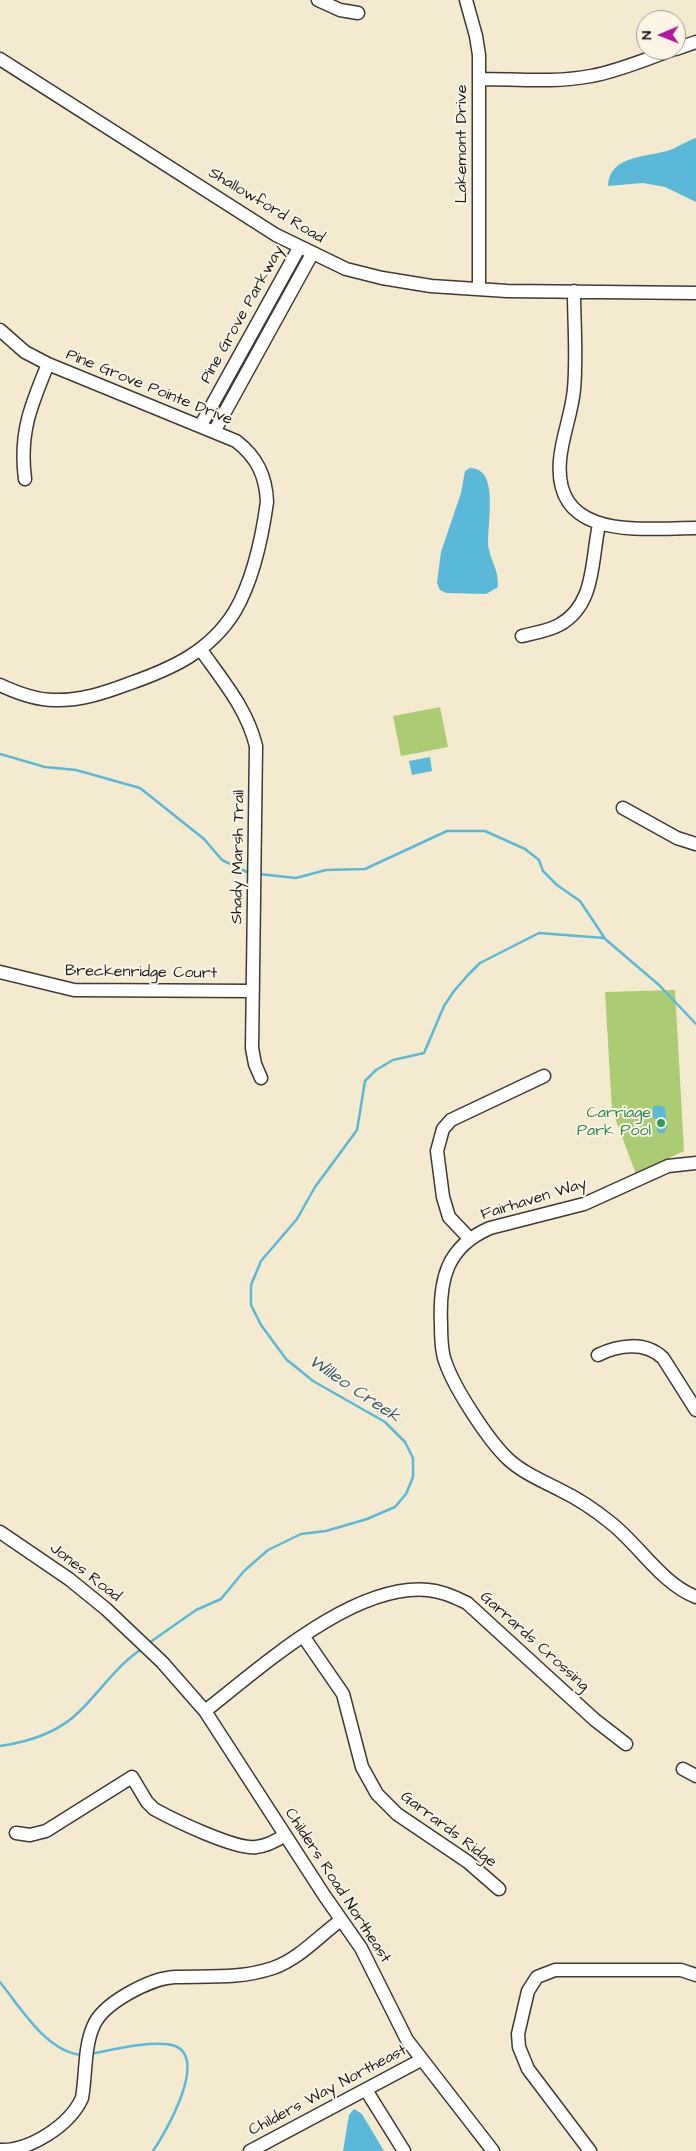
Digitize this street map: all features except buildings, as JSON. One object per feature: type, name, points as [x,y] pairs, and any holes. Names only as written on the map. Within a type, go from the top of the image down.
[{"type":"street","points":[[318,0],[340,10],[358,13]]},
{"type":"street","name":"Lakemont Drive","points":[[466,0],[476,36],[479,79],[479,289]]},
{"type":"street","name":"Shallowford Road","points":[[0,60],[299,248],[346,269],[382,278],[431,286],[479,289],[696,293]]},
{"type":"street","points":[[479,79],[566,79],[613,71],[644,60]]},
{"type":"street","name":"Pine Grove Parkway","points":[[201,425],[299,248]]},
{"type":"street","name":"Pine Grove Parkway","points":[[215,430],[312,254]]},
{"type":"street","points":[[574,291],[574,388],[570,421],[560,458],[560,474],[564,491],[572,505],[584,517],[599,525],[617,528],[696,528]]},
{"type":"street","name":"Pine Grove Pointe Drive","points":[[0,330],[25,352],[48,364],[236,440],[254,457],[264,479],[267,502],[250,574],[243,595],[225,625],[201,650],[168,670],[101,694],[78,700],[34,698],[0,685]]},
{"type":"street","points":[[25,479],[24,430],[30,409],[48,364]]},
{"type":"street","points":[[522,636],[559,626],[571,618],[580,607],[589,586],[599,525]]},
{"type":"street","name":"Shady Marsh Trail","points":[[201,650],[243,709],[251,726],[256,746],[252,1048],[255,1064],[261,1078]]},
{"type":"street","points":[[623,808],[676,838],[696,844]]},
{"type":"street","name":"Breckenridge Court","points":[[0,972],[74,990],[253,991]]},
{"type":"street","points":[[469,1238],[449,1217],[445,1208],[437,1151],[443,1129],[451,1120],[544,1076]]},
{"type":"street","name":"Fairhaven Way","points":[[696,1163],[668,1166],[584,1204],[490,1228],[469,1238],[452,1259],[442,1285],[442,1342],[444,1360],[451,1376],[490,1438],[509,1460],[522,1470],[598,1513],[670,1580],[696,1597]]},
{"type":"street","points":[[598,1355],[614,1347],[630,1346],[656,1351],[663,1358],[696,1410]]},
{"type":"street","name":"Jones Road","points":[[0,1532],[69,1579],[145,1645]]},
{"type":"street","name":"Garrards Crossing","points":[[205,1712],[303,1636],[335,1614],[391,1594],[428,1590],[453,1596],[478,1612],[595,1720],[626,1744]]},
{"type":"street","name":"Garrards Ridge","points":[[303,1636],[343,1694],[362,1768],[377,1794],[397,1814],[468,1862],[499,1889]]},
{"type":"street","name":"Childers Road Northeast","points":[[145,1645],[205,1712],[365,1955],[401,2031],[421,2060],[493,2151]]},
{"type":"street","points":[[683,1769],[696,1776]]},
{"type":"street","points":[[16,1833],[30,1835],[46,1831],[132,1776],[146,1802],[154,1809],[235,1844],[257,1847],[270,1844],[285,1835]]},
{"type":"street","points":[[0,2150],[15,2150],[30,2145],[70,2117],[82,2098],[92,2028],[102,2014],[126,1995],[150,1983],[174,1977],[230,1977],[272,1968],[300,1953],[341,1920]]},
{"type":"street","points":[[590,2151],[521,2057],[518,2034],[528,1991],[532,1983],[544,1973],[555,1970],[681,1970],[696,1975]]},
{"type":"street","name":"Childers Way Northeast","points":[[250,2151],[421,2060]]},
{"type":"street","points":[[366,2090],[404,2151]]},
{"type":"green space","points":[[440,707],[448,747],[401,756],[393,716]]},
{"type":"green space","points":[[675,990],[684,1151],[636,1174],[612,1110],[605,992]]},
{"type":"water","points":[[696,138],[696,202],[665,187],[643,183],[608,186],[610,176],[621,163],[667,151]]},
{"type":"water","points":[[470,468],[480,471],[486,478],[489,489],[488,541],[498,587],[486,594],[446,593],[440,590],[437,583],[441,552],[461,493],[465,471]]},
{"type":"water","points":[[430,757],[432,771],[412,775],[409,761]]},
{"type":"water","name":"Carriage Park Pool","points":[[653,1106],[665,1108],[667,1127],[664,1133],[659,1133],[657,1130],[656,1118],[653,1118]]},
{"type":"water","points":[[354,2109],[362,2114],[384,2151],[343,2151],[349,2115]]},
{"type":"waterway","points":[[0,754],[45,767],[76,770],[140,788],[204,839],[222,860],[251,874]]},
{"type":"waterway","points":[[259,874],[296,878],[326,870],[365,869],[447,831],[485,831],[525,849],[539,860],[543,871],[557,885],[580,901],[604,937]]},
{"type":"waterway","name":"Willeo Creek","points":[[149,1643],[196,1610],[221,1599],[244,1571],[268,1550],[301,1534],[326,1531],[367,1519],[395,1507],[406,1494],[413,1477],[413,1458],[405,1442],[385,1422],[313,1381],[286,1359],[261,1325],[251,1305],[251,1285],[261,1261],[297,1219],[315,1187],[357,1130],[365,1081],[376,1070],[393,1060],[424,1053],[444,1006],[468,975],[480,963],[539,933],[604,938],[659,985],[696,1024]]},
{"type":"waterway","name":"Willeo Creek","points":[[0,1746],[33,1739],[63,1725],[80,1711],[125,1662],[143,1648]]},
{"type":"waterway","points":[[0,1982],[46,2038],[70,2052],[83,2055]]},
{"type":"waterway","points":[[91,2054],[133,2046],[157,2044],[175,2046],[184,2053],[187,2065],[186,2080],[181,2096],[167,2128],[153,2151]]},
{"type":"place","name":"Carriage Park Pool","points":[[661,1123]]}]
